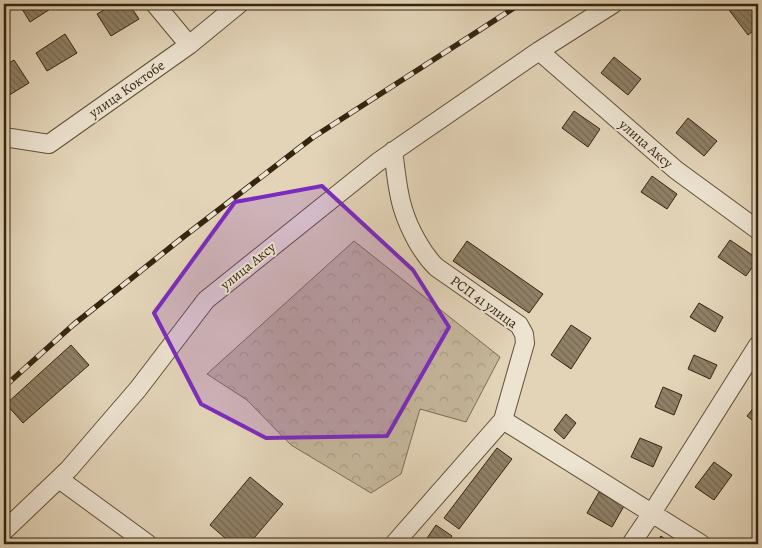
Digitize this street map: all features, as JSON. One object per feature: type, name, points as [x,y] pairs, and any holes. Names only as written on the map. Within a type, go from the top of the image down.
[{"type":"street","points":[[155,4],[189,45]]},
{"type":"street","name":"улица Коктобе","points":[[4,137],[49,144],[189,45],[239,4]]},
{"type":"street","name":"улица Аксу","points":[[4,531],[69,469],[138,389],[206,300],[393,151],[539,51],[613,4]]},
{"type":"street","name":"улица Аксу","points":[[539,51],[676,170],[758,230]]},
{"type":"street","name":"РСП 41 улица","points":[[393,151],[403,209],[419,245],[428,259],[436,267],[519,325],[524,334],[525,343],[503,420],[394,544]]},
{"type":"street","points":[[631,544],[758,345]]},
{"type":"street","points":[[503,420],[701,544]]},
{"type":"street","points":[[59,479],[148,544]]},
{"type":"highlighted area","points":[[322,186],[413,270],[449,327],[387,436],[266,438],[201,404],[154,313],[235,202]]},
{"type":"green space","points":[[354,241],[500,357],[466,422],[420,409],[401,474],[371,493],[291,445],[247,400],[207,374]]},
{"type":"building","points":[[19,4],[53,4],[55,6],[30,22]]},
{"type":"building","points":[[114,4],[129,4],[139,19],[111,36],[97,14]]},
{"type":"building","points":[[729,4],[758,4],[758,27],[748,35],[726,6]]},
{"type":"building","points":[[65,34],[77,53],[47,71],[36,53]]},
{"type":"building","points":[[614,57],[641,79],[628,95],[601,73]]},
{"type":"building","points":[[14,60],[29,83],[6,97],[4,94],[4,66]]},
{"type":"building","points":[[574,111],[600,129],[588,147],[562,128]]},
{"type":"building","points":[[688,118],[717,141],[704,156],[676,133]]},
{"type":"building","points":[[652,176],[677,194],[667,209],[641,192]]},
{"type":"building","points":[[730,240],[758,259],[746,276],[718,257]]},
{"type":"building","points":[[467,241],[543,294],[529,313],[453,261]]},
{"type":"building","points":[[699,303],[723,317],[715,332],[690,317]]},
{"type":"building","points":[[571,325],[591,338],[571,369],[551,355]]},
{"type":"building","points":[[71,345],[89,365],[23,423],[6,404]]},
{"type":"building","points":[[694,355],[717,365],[710,379],[688,369]]},
{"type":"building","points":[[663,387],[682,395],[674,415],[655,407]]},
{"type":"building","points":[[756,405],[758,408],[758,425],[747,416]]},
{"type":"building","points":[[566,414],[576,423],[564,439],[554,430]]},
{"type":"building","points":[[640,438],[662,447],[653,467],[631,457]]},
{"type":"building","points":[[497,448],[512,459],[459,529],[444,518]]},
{"type":"building","points":[[714,462],[732,475],[714,500],[695,487]]},
{"type":"building","points":[[250,477],[283,504],[249,544],[232,544],[210,525]]},
{"type":"building","points":[[599,492],[624,506],[612,527],[587,513]]},
{"type":"building","points":[[436,525],[452,536],[447,544],[423,544]]},
{"type":"building","points":[[661,536],[672,544],[656,544]]},
{"type":"railway","points":[[4,387],[73,325],[312,138],[520,4]]}]
